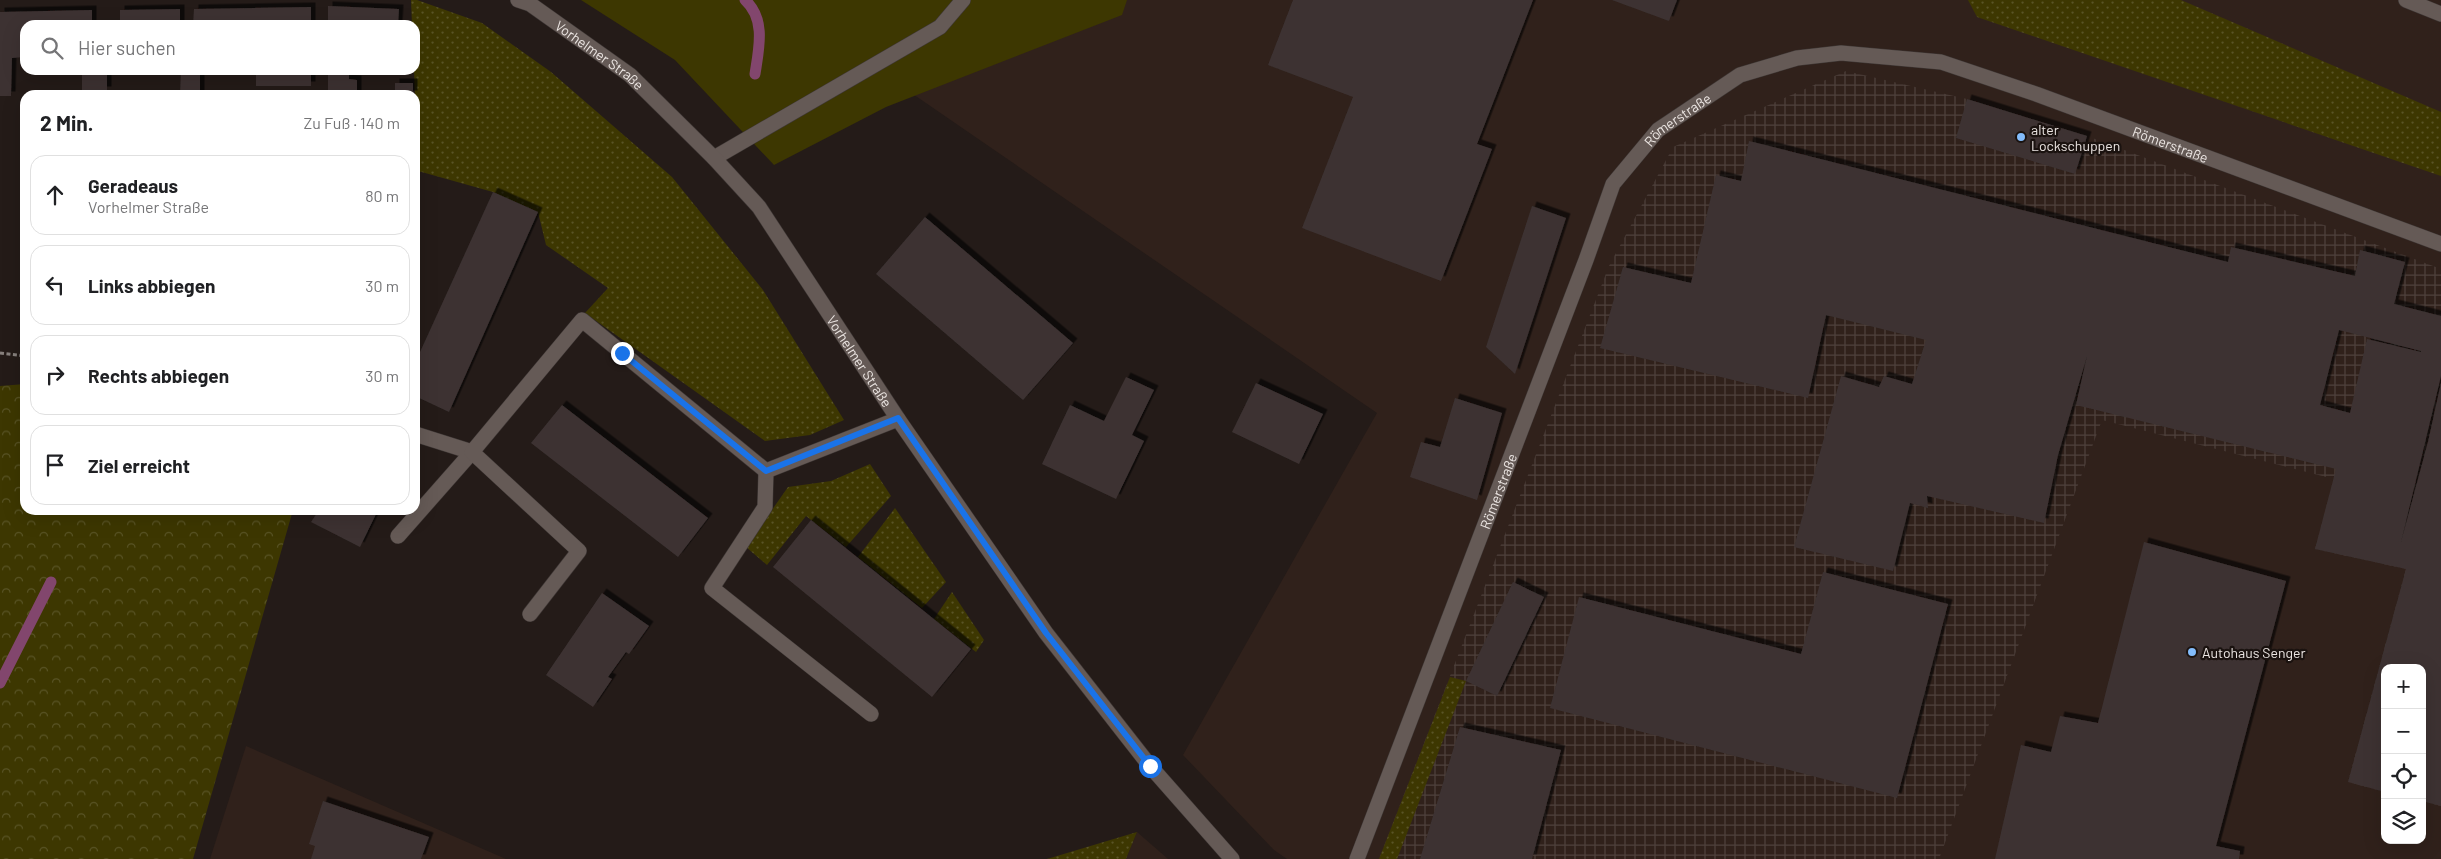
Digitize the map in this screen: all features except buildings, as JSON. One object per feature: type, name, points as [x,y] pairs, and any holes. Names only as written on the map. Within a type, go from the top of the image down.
[{"type":"street","name":"Vorhelmer Straße","points":[[518,0],[530,4],[630,74],[714,158],[759,208],[898,418],[1046,633],[1150,766],[1232,859]]},
{"type":"street","points":[[714,158],[940,28],[963,0]]},
{"type":"street","points":[[2406,0],[2441,14]]},
{"type":"street","name":"Römerstraße","points":[[1357,859],[1586,260],[1612,184],[1658,130],[1740,75],[1797,58],[1841,53],[1941,62],[2036,94],[2441,244]]},
{"type":"street","points":[[420,511],[582,320],[766,471]]},
{"type":"street","points":[[766,471],[898,418]]},
{"type":"street","points":[[420,436],[472,452],[579,551],[530,614]]},
{"type":"street","points":[[766,471],[765,508],[712,588],[871,714]]},
{"type":"street","points":[[398,536],[416,515]]},
{"type":"path","points":[[0,353],[20,355]]},
{"type":"shaded area","points":[[776,0],[2441,0],[2441,859],[1287,859],[1274,850],[1183,755],[1377,413]]},
{"type":"shaded area","points":[[1846,71],[1967,99],[2087,136],[2441,269],[2441,806],[2426,802],[2426,664],[2381,664],[2381,791],[2348,782],[2406,569],[2315,549],[2334,479],[2102,420],[1939,859],[1379,859],[1609,266],[1673,147]]},
{"type":"shaded area","points":[[246,746],[506,859],[210,859]]},
{"type":"shaded area","points":[[1137,832],[1168,859],[1126,859]]},
{"type":"green space","points":[[411,0],[417,0],[482,23],[551,72],[672,177],[763,290],[844,420],[810,435],[765,441],[585,313],[608,288],[546,245],[538,212],[493,192],[420,172],[420,90],[415,90],[414,75],[420,75],[420,20],[412,20]]},
{"type":"green space","points":[[581,0],[1127,0],[1122,15],[886,107],[774,165],[675,60]]},
{"type":"green space","points":[[1968,0],[2181,0],[2441,112],[2441,176],[1977,17]]},
{"type":"green space","points":[[20,384],[20,515],[292,515],[193,859],[0,859],[0,386]]},
{"type":"green space","points":[[870,464],[891,496],[846,547],[806,516],[767,565],[746,547],[788,487],[831,481]]},
{"type":"green space","points":[[895,508],[946,582],[922,608],[858,557]]},
{"type":"green space","points":[[952,592],[984,640],[976,652],[934,619]]},
{"type":"green space","points":[[1450,677],[1466,681],[1397,859],[1379,859]]},
{"type":"green space","points":[[1137,832],[1126,859],[1047,859]]},
{"type":"waterway","points":[[745,0],[752,8],[758,25],[759,44],[755,74]]},
{"type":"waterway","points":[[0,683],[51,582]]},
{"type":"place","name":"alter Lockschuppen","points":[[2021,137]]},
{"type":"place","name":"Autohaus Senger","points":[[2192,652]]},
{"type":"route","points":[[622,353],[766,471],[898,418],[1046,633],[1150,766]]}]
